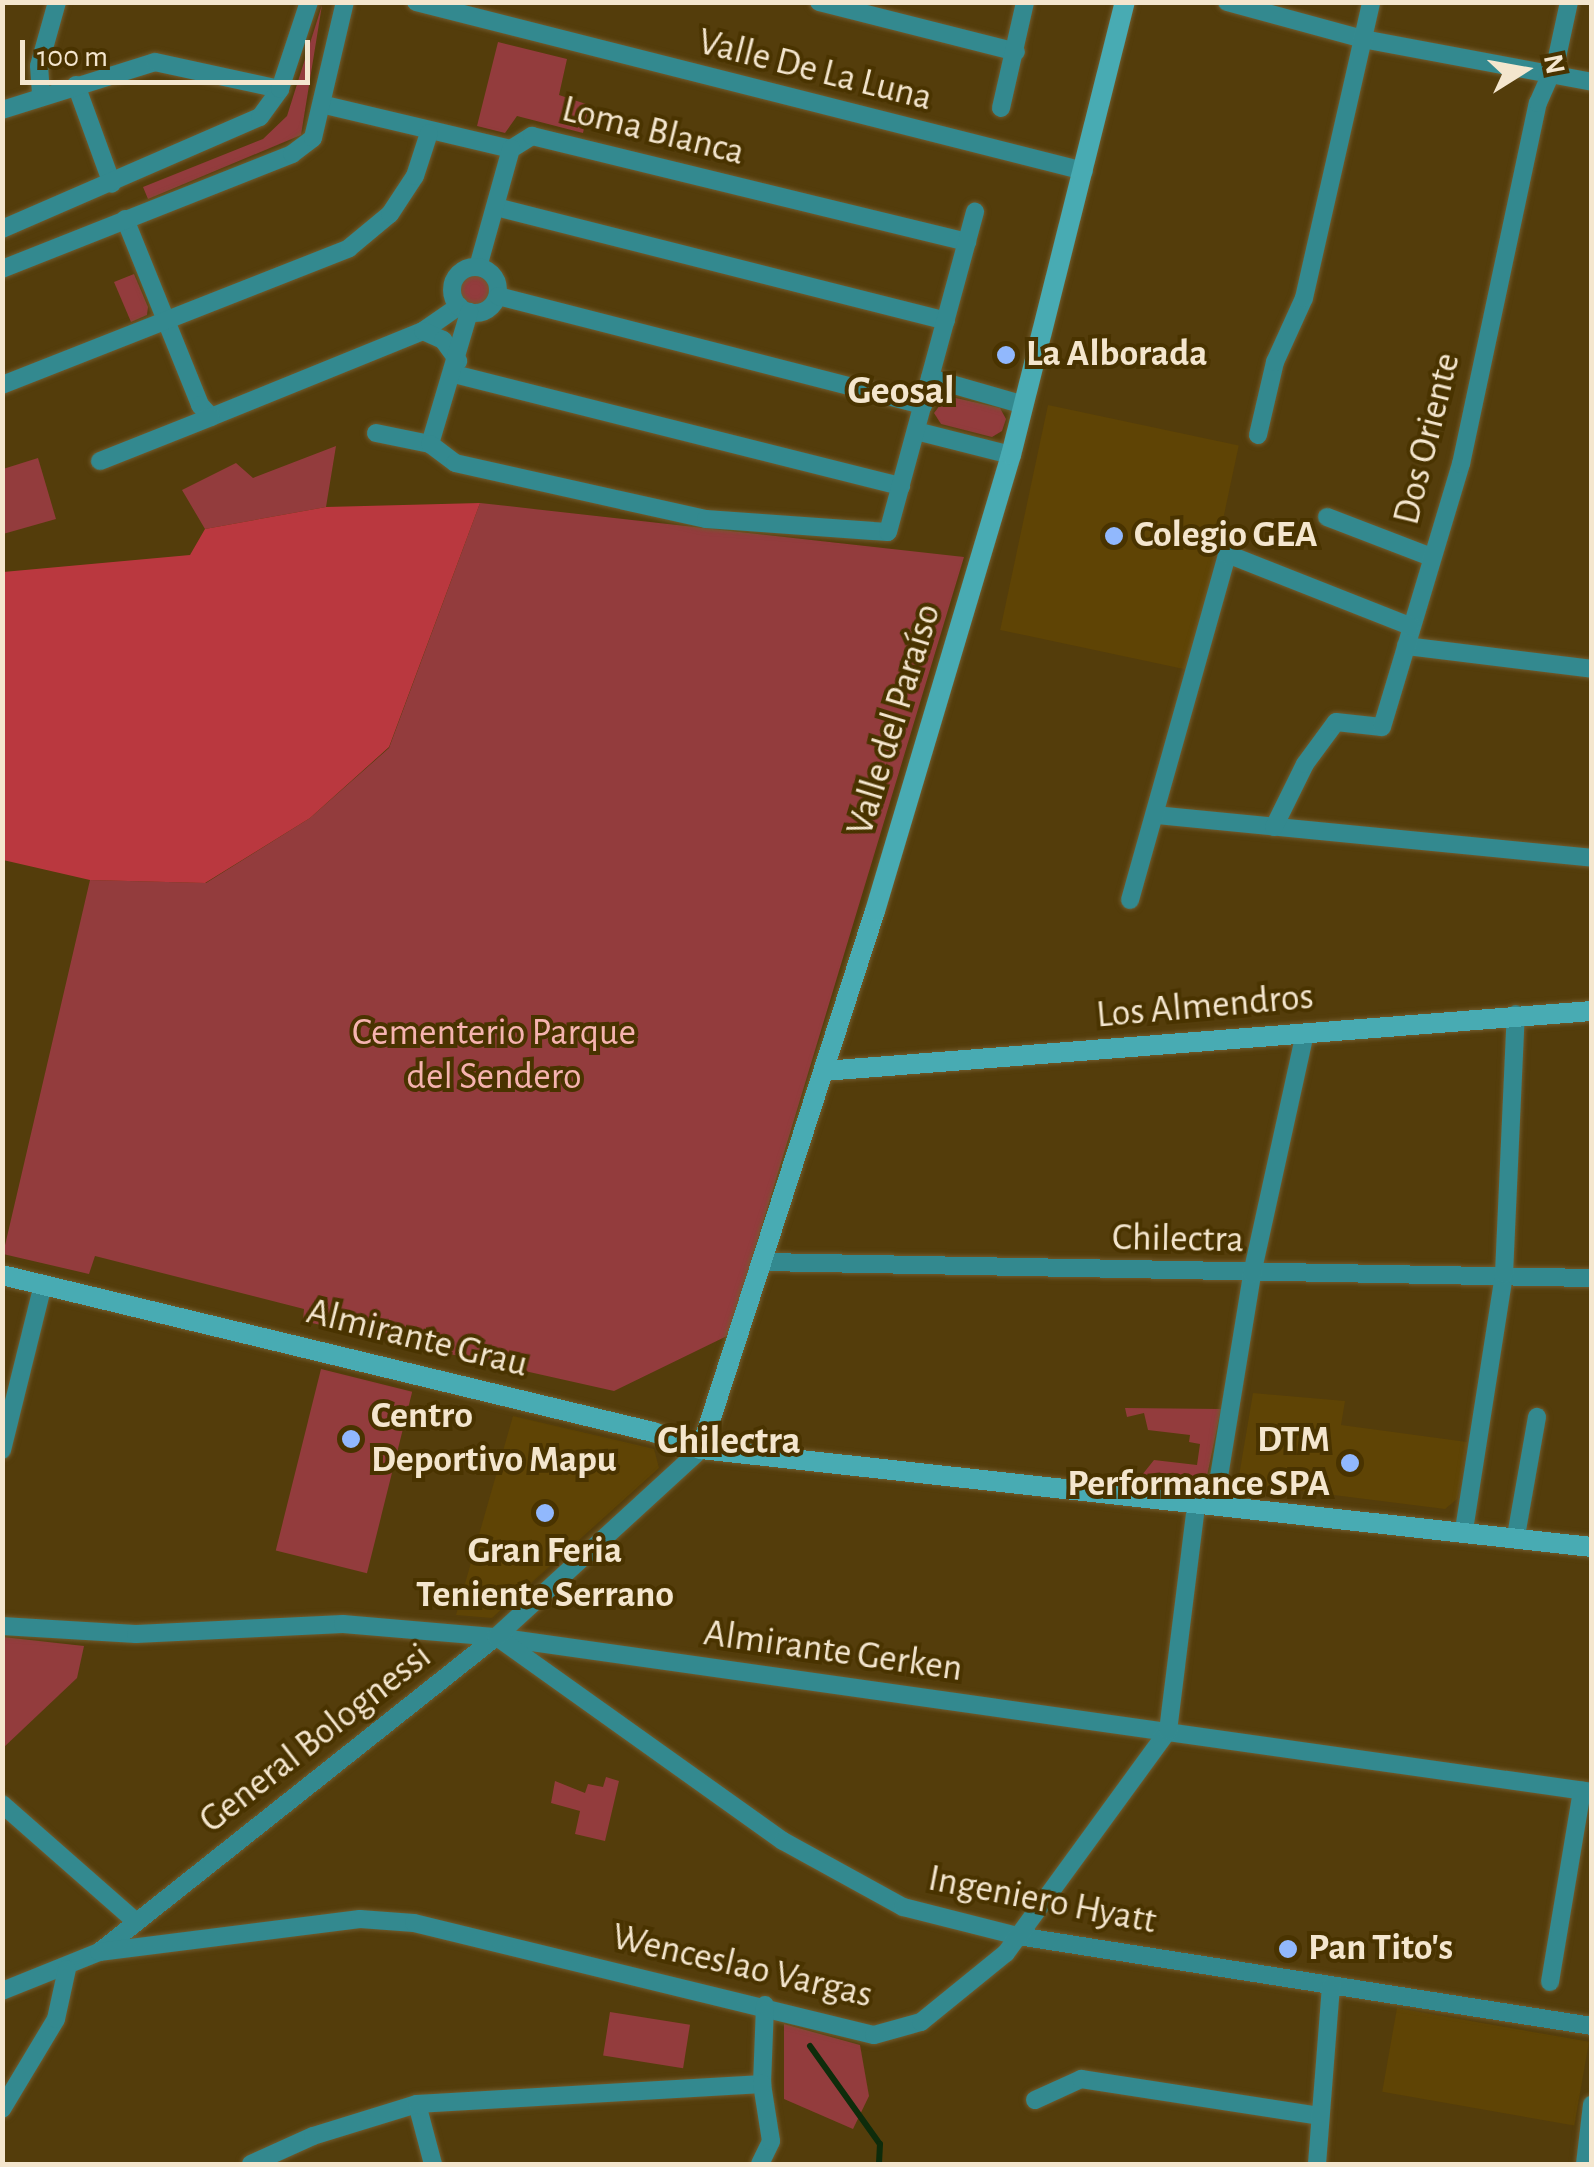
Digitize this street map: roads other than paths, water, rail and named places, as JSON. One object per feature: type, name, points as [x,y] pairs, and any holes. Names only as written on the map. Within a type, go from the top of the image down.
[{"type":"street","points":[[40,94],[39,66],[58,2]]},
{"type":"street","points":[[2,229],[260,117],[280,89],[309,2]]},
{"type":"street","points":[[2,269],[292,154],[312,138],[325,105],[322,78],[345,2]]},
{"type":"street","name":"Valle De La Luna","points":[[416,2],[1084,171]]},
{"type":"street","points":[[819,2],[1016,52]]},
{"type":"street","points":[[1001,108],[1025,2]]},
{"type":"street","name":"Valle del Paraíso","points":[[700,1449],[824,1071],[1012,454],[1125,2]]},
{"type":"street","points":[[1227,2],[1363,39],[1548,78],[1592,82]]},
{"type":"street","points":[[1258,435],[1275,362],[1304,298],[1371,2]]},
{"type":"street","name":"Dos Oriente","points":[[1274,827],[1305,764],[1336,722],[1382,727],[1461,464],[1548,78],[1569,2]]},
{"type":"street","points":[[2,110],[40,94],[155,62],[280,89]]},
{"type":"street","points":[[76,85],[112,184]]},
{"type":"street","name":"Loma Blanca","points":[[325,105],[429,133],[511,149],[532,136],[968,242]]},
{"type":"street","points":[[2,385],[349,248],[390,214],[415,176],[429,133]]},
{"type":"street","points":[[478,266],[511,149]]},
{"type":"street","points":[[496,207],[946,321]]},
{"type":"street","points":[[376,432],[430,444],[456,462],[706,518],[888,532],[976,212]]},
{"type":"street","points":[[126,219],[200,406],[211,417]]},
{"type":"street","points":[[100,462],[423,331],[464,309],[489,308],[498,296],[495,278],[478,266]]},
{"type":"street","points":[[430,444],[456,368],[464,309],[454,282],[464,270],[478,266]]},
{"type":"street","points":[[498,296],[923,406]]},
{"type":"street","points":[[423,331],[443,340],[456,368]]},
{"type":"street","points":[[456,368],[901,486]]},
{"type":"street","points":[[930,378],[1024,405]]},
{"type":"street","points":[[916,431],[1012,454]]},
{"type":"street","points":[[1326,517],[1431,558]]},
{"type":"street","points":[[1130,900],[1227,554],[1410,626]]},
{"type":"street","points":[[1406,646],[1592,669]]},
{"type":"street","points":[[1156,816],[1592,858]]},
{"type":"street","name":"Los Almendros","points":[[824,1071],[1592,1011]]},
{"type":"street","points":[[1464,1530],[1504,1274],[1516,1014]]},
{"type":"street","name":"Wenceslao Vargas","points":[[2,1990],[68,1969],[99,1952],[378,1920],[765,2005],[874,2035],[921,2022],[1018,1936],[1168,1731],[1206,1500],[1304,1033]]},
{"type":"street","name":"Chilectra","points":[[764,1262],[1592,1278]]},
{"type":"street","name":"Almirante Grau","points":[[2,1275],[653,1432],[700,1449],[1206,1500],[1592,1546]]},
{"type":"street","points":[[2,1450],[43,1284]]},
{"type":"street","points":[[1516,1536],[1537,1417]]},
{"type":"street","name":"General Bolognessi","points":[[99,1952],[496,1637],[700,1449]]},
{"type":"street","name":"Almirante Gerken","points":[[2,1626],[136,1634],[343,1624],[496,1637],[1586,1791]]},
{"type":"street","name":"Ingeniero Hyatt","points":[[496,1637],[783,1841],[903,1907],[1018,1936],[1592,2026]]},
{"type":"street","points":[[1550,1982],[1586,1791]]},
{"type":"street","points":[[2,1804],[136,1922]]},
{"type":"street","points":[[2,2110],[56,2019],[68,1969]]},
{"type":"street","points":[[1317,2164],[1331,1986]]},
{"type":"street","points":[[760,2164],[771,2142],[762,2084],[765,2005]]},
{"type":"street","points":[[1035,2100],[1081,2080],[1319,2116]]},
{"type":"street","points":[[251,2164],[328,2130],[417,2104],[762,2084]]},
{"type":"street","points":[[417,2104],[433,2164]]},
{"type":"street","points":[[1585,2164],[1592,2104]]},
{"type":"waterway","points":[[810,2046],[880,2144],[879,2164]]},
{"type":"place","name":"La Alborada","points":[[1006,355]]},
{"type":"place","name":"Colegio GEA","points":[[1114,536]]},
{"type":"place","name":"Centro Deportivo Mapu","points":[[351,1439]]},
{"type":"place","name":"DTM Performance SPA","points":[[1350,1463]]},
{"type":"place","name":"Gran Feria Teniente Serrano","points":[[545,1513]]},
{"type":"place","name":"Pan Tito's","points":[[1288,1949]]},
{"type":"district","name":"Geosal","points":[[901,391]]},
{"type":"district","name":"Chilectra","points":[[729,1441]]},
{"type":"park label","name":"Cementerio Parque del Sendero","points":[[494,1056]]}]
